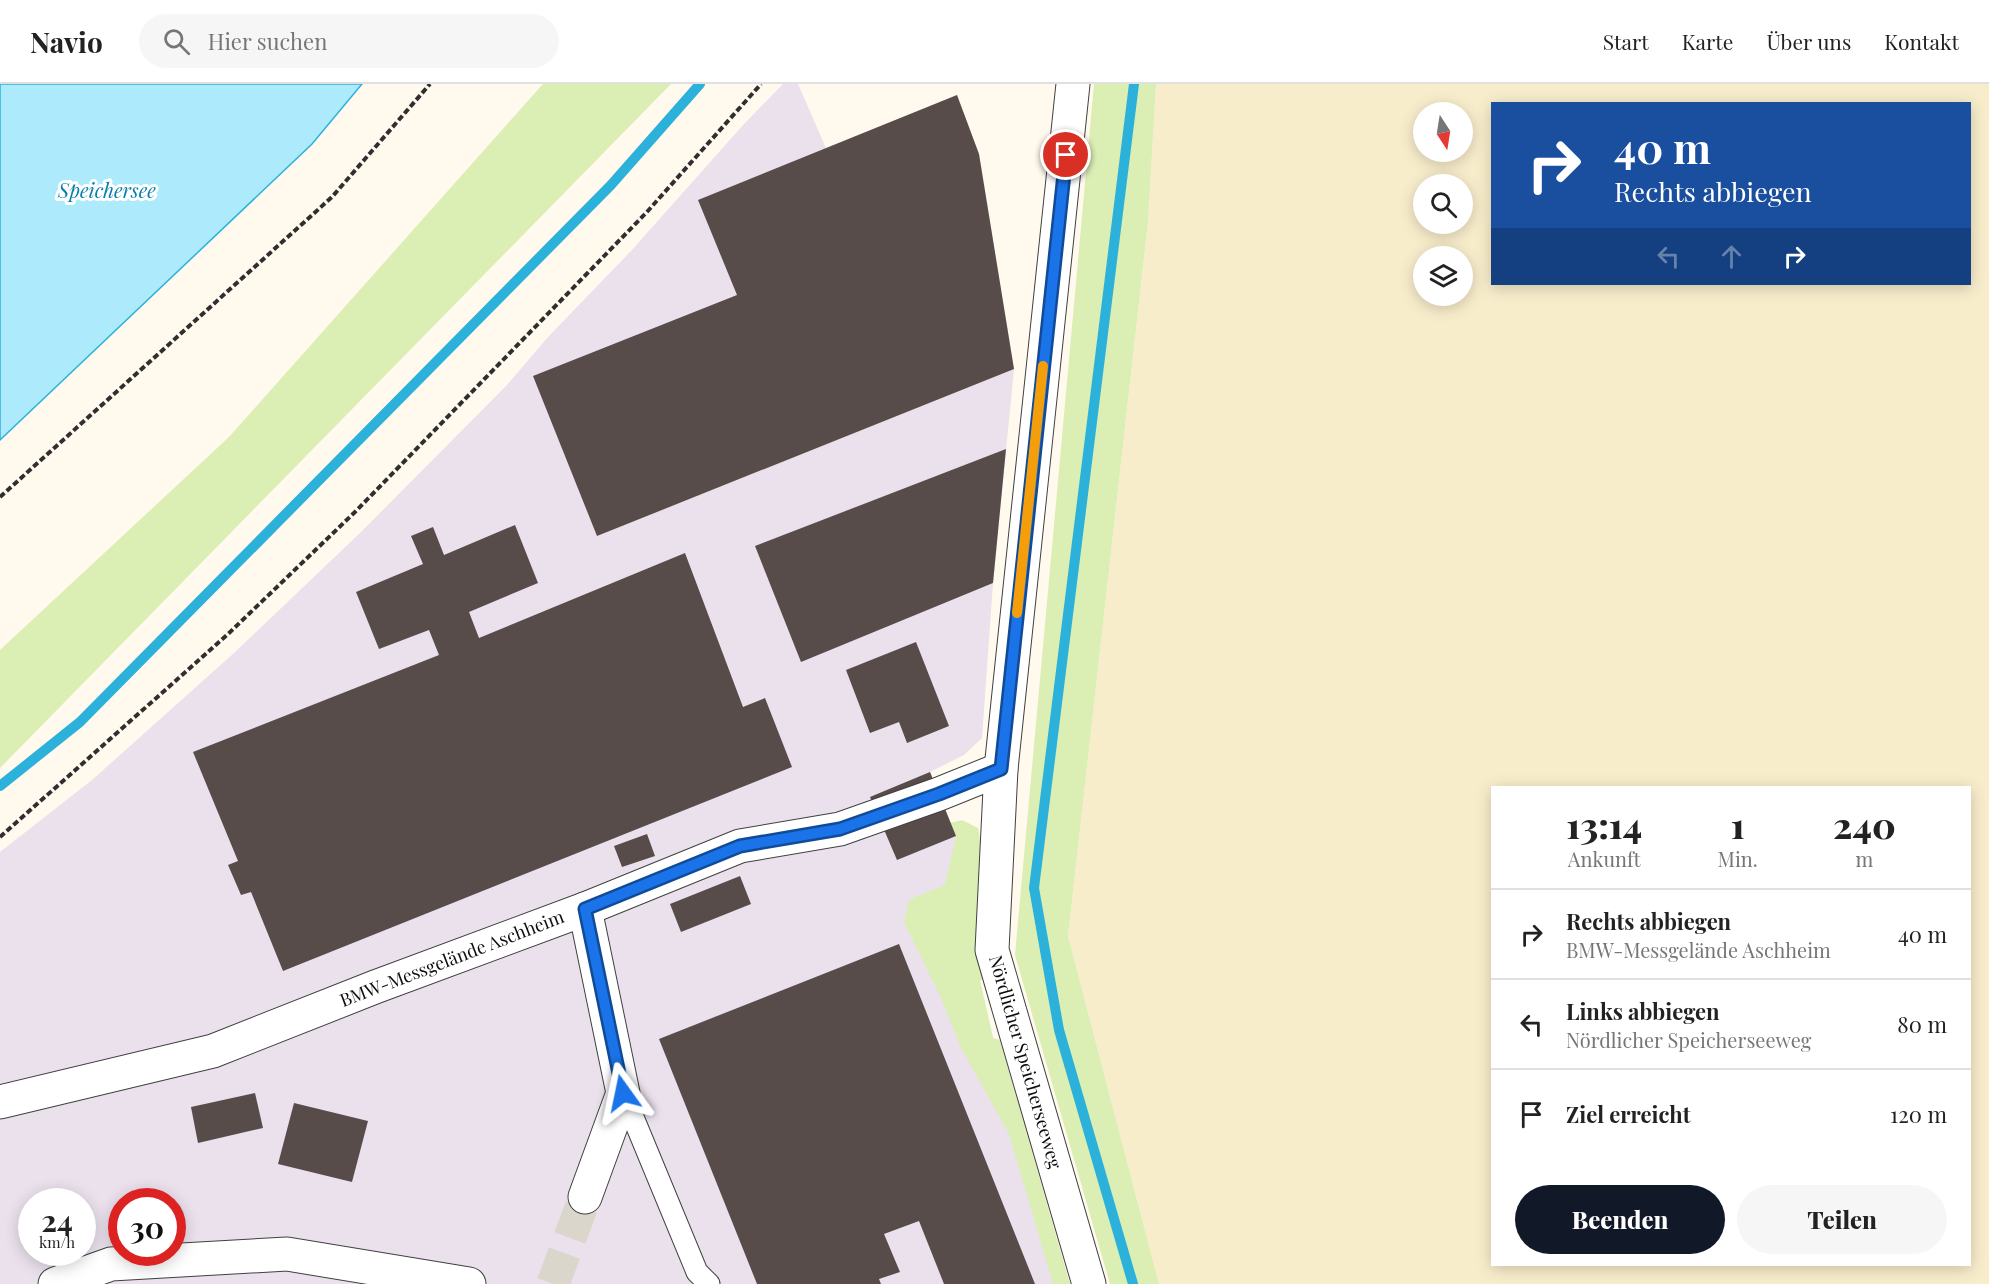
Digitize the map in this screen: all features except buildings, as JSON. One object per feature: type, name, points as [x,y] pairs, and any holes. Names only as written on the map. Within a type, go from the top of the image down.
[{"type":"street","name":"Nördlicher Speicherseeweg","points":[[1073,84],[1001,769],[992,950],[1089,1284]]},
{"type":"street","name":"BMW-Messgelände Aschheim","points":[[0,1102],[213,1051],[375,987],[585,909],[740,846],[840,829],[1001,769]]},
{"type":"street","points":[[585,909],[623,1093],[585,1197]]},
{"type":"street","points":[[55,1284],[111,1264],[287,1254],[469,1284]]},
{"type":"lane","points":[[623,1093],[697,1272],[709,1284]]},
{"type":"path","points":[[0,497],[332,197],[430,84]]},
{"type":"path","points":[[0,837],[227,634],[355,512],[646,213],[761,84]]},
{"type":"shaded area","points":[[783,84],[798,84],[826,148],[957,95],[979,154],[1014,369],[993,583],[982,738],[964,755],[930,772],[956,836],[975,835],[980,981],[993,1038],[1064,1284],[0,1284],[0,852],[92,780],[234,653],[361,532],[506,386],[548,337],[631,251],[744,124]]},
{"type":"shaded area","points":[[1156,84],[1989,84],[1989,1284],[1159,1284],[1068,936],[1148,222]]},
{"type":"green space","points":[[543,84],[671,84],[0,768],[0,650],[229,437]]},
{"type":"green space","points":[[1094,84],[1156,84],[1148,222],[1068,936],[1159,1284],[1110,1284],[1015,955]]},
{"type":"green space","points":[[962,820],[978,828],[984,863],[985,977],[980,981],[993,1038],[1000,1040],[1070,1284],[1053,1284],[1009,1134],[961,1048],[941,998],[904,922],[909,900],[945,885],[956,837],[950,823]]},
{"type":"water","name":"Speichersee","points":[[0,84],[362,84],[312,144],[0,440]]},
{"type":"waterway","points":[[0,786],[80,722],[611,185],[700,84]]},
{"type":"waterway","points":[[1133,1284],[1059,1030],[1034,888],[1134,84]]},
{"type":"tunnel","points":[[553,1284],[585,1197]]},
{"type":"slow traffic","points":[[1017,613],[1043,366]]},
{"type":"route","points":[[623,1093],[585,909],[740,846],[840,829],[1001,769],[1066,155]]}]
